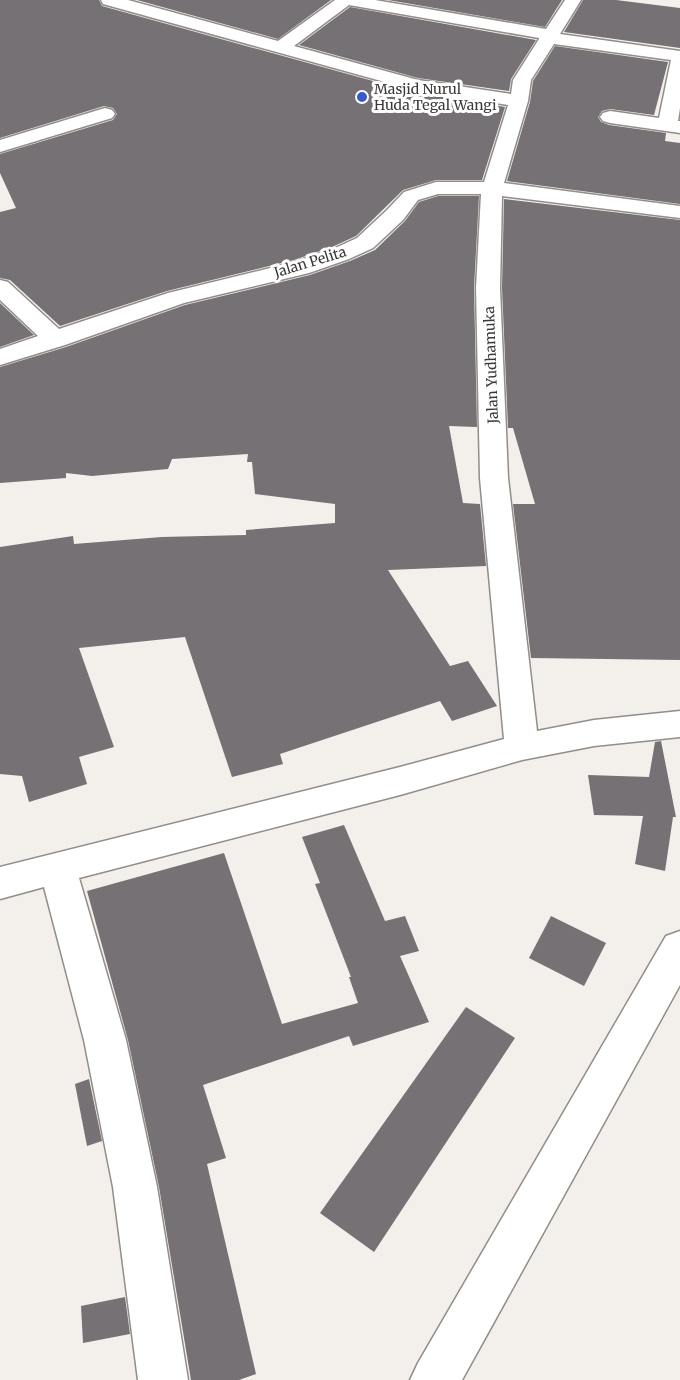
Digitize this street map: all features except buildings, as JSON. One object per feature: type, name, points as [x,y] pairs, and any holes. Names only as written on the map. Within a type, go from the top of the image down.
[{"type":"street","points":[[108,0],[417,85],[519,101]]},
{"type":"street","points":[[280,48],[346,0],[548,37],[680,58],[674,126],[610,117]]},
{"type":"street","name":"Jalan Yudhamuka","points":[[522,747],[494,478],[488,288],[492,188],[519,101],[522,80],[573,0]]},
{"type":"street","points":[[0,146],[105,114]]},
{"type":"street","name":"Jalan Pelita","points":[[0,357],[176,298],[301,268],[341,254],[365,243],[395,215],[411,196],[436,188],[492,188],[680,212]]},
{"type":"street","points":[[0,287],[56,340]]},
{"type":"street","points":[[0,883],[58,870],[522,747],[594,733],[680,724]]},
{"type":"street","points":[[58,870],[105,1040],[135,1187],[163,1380]]},
{"type":"street","points":[[435,1380],[680,948]]},
{"type":"place","name":"Masjid Nurul Huda Tegal Wangi","points":[[362,97]]}]
